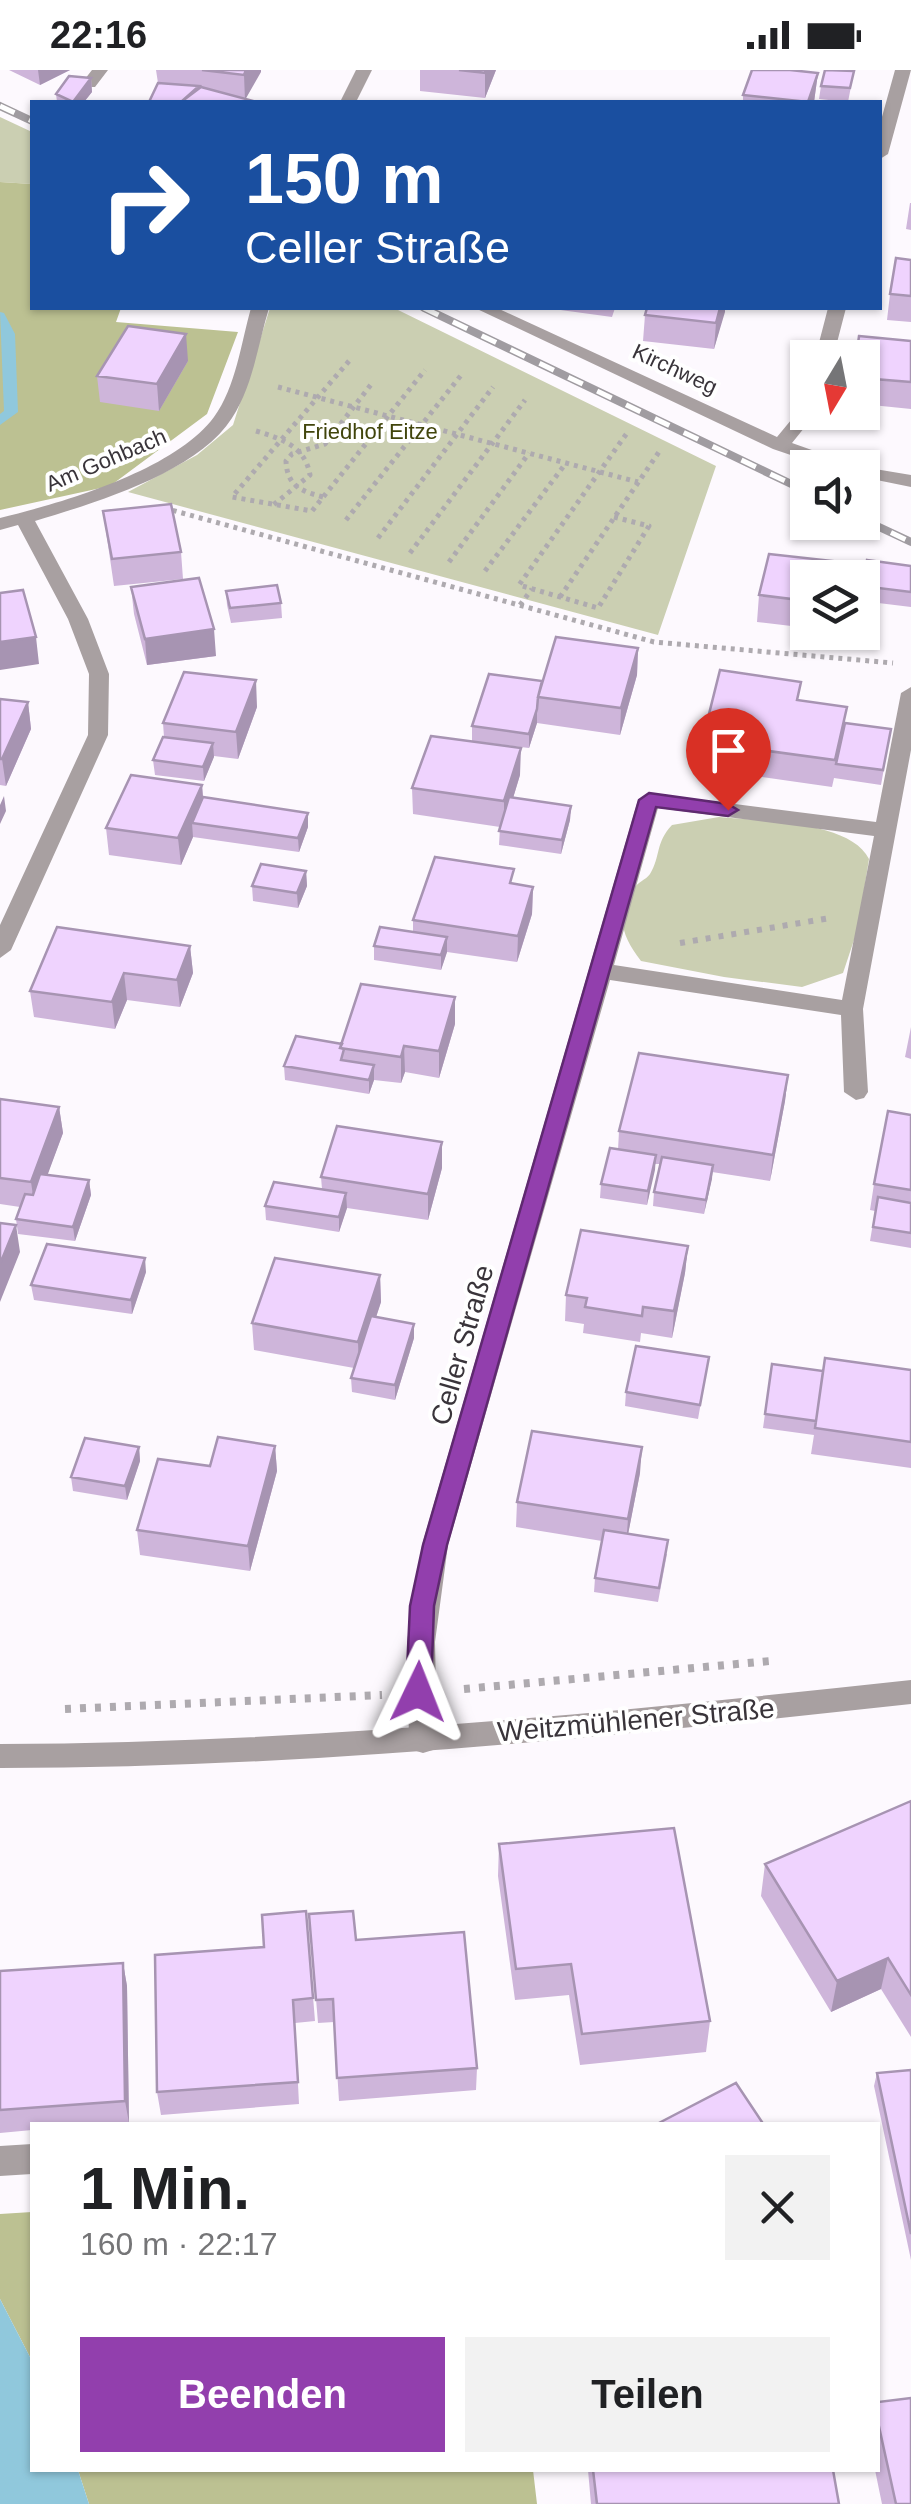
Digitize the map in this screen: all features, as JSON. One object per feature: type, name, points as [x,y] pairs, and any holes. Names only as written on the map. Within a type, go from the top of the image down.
[{"type":"street","points":[[349,100],[364,70]]},
{"type":"street","points":[[882,147],[904,70]]},
{"type":"street","name":"Am Gohbach","points":[[0,524],[107,489],[202,440],[221,421],[259,310]]},
{"type":"street","name":"Kirchweg","points":[[488,310],[795,450]]},
{"type":"street","points":[[829,340],[837,310]]},
{"type":"street","points":[[780,445],[793,430]]},
{"type":"street","points":[[880,475],[911,481]]},
{"type":"street","points":[[0,950],[98,735],[99,674],[78,619],[24,519]]},
{"type":"street","points":[[856,1092],[852,1009],[911,693]]},
{"type":"street","name":"Celler Straße","points":[[423,1740],[418,1692],[422,1606],[435,1545],[649,800],[886,830]]},
{"type":"street","points":[[603,964],[852,1009]]},
{"type":"street","name":"Weitzmühlener Straße","points":[[0,1756],[217,1753],[423,1740],[911,1692]]},
{"type":"street","points":[[0,2161],[30,2159]]},
{"type":"path","points":[[348,361],[232,497],[312,511],[425,370]]},
{"type":"path","points":[[346,520],[462,374]]},
{"type":"path","points":[[238,376],[638,482]]},
{"type":"path","points":[[323,498],[293,489],[287,481],[286,461],[302,450],[325,444],[374,382]]},
{"type":"path","points":[[378,538],[492,386]]},
{"type":"path","points":[[270,401],[278,387]]},
{"type":"path","points":[[410,553],[525,400]]},
{"type":"path","points":[[262,416],[255,430],[302,450],[310,475],[272,506]]},
{"type":"path","points":[[614,517],[649,526],[598,608],[520,586],[627,434]]},
{"type":"path","points":[[560,597],[660,448]]},
{"type":"path","points":[[449,562],[529,453]]},
{"type":"path","points":[[485,571],[566,462]]},
{"type":"path","points":[[107,489],[132,500],[654,642],[911,665]]},
{"type":"path","points":[[520,605],[532,589]]},
{"type":"path","points":[[603,964],[871,911]]},
{"type":"path","points":[[470,1688],[776,1660]]},
{"type":"path","points":[[58,1710],[375,1696]]},
{"type":"green space","points":[[0,117],[30,131],[30,184],[0,182]]},
{"type":"green space","points":[[0,182],[30,184],[30,310],[120,310],[116,322],[238,332],[207,414],[110,486],[0,510]]},
{"type":"green space","name":"Friedhof Eitze","points":[[269,310],[398,310],[716,466],[658,635],[128,492],[197,455],[233,425]]},
{"type":"green space","points":[[719,817],[801,825],[843,837],[859,846],[869,859],[858,928],[843,973],[802,987],[641,961],[629,944],[623,919],[633,890],[650,874],[672,825]]},
{"type":"green space","points":[[30,2212],[30,2357],[0,2299],[0,2214]]},
{"type":"green space","points":[[79,2472],[533,2472],[537,2504],[89,2504]]},
{"type":"water","points":[[0,2299],[30,2357],[30,2472],[79,2472],[89,2504],[0,2504]]},
{"type":"building","points":[[202,70],[246,70],[244,75]]},
{"type":"building","points":[[752,70],[818,73],[809,100],[743,95]]},
{"type":"building","points":[[825,70],[854,71],[850,88],[821,86]]},
{"type":"building","points":[[69,76],[91,78],[74,100],[56,94]]},
{"type":"building","points":[[158,83],[199,86],[183,100],[150,100]]},
{"type":"building","points":[[201,87],[250,100],[184,100]]},
{"type":"building","points":[[896,258],[911,260],[911,296],[890,294]]},
{"type":"building","points":[[646,310],[719,310],[716,323],[645,315]]},
{"type":"building","points":[[128,326],[186,334],[157,384],[97,376]]},
{"type":"building","points":[[859,336],[911,341],[911,382],[880,379],[880,340],[858,340]]},
{"type":"building","points":[[171,504],[181,552],[112,559],[103,511]]},
{"type":"building","points":[[769,554],[824,560],[790,560],[790,599],[759,595]]},
{"type":"building","points":[[880,562],[911,566],[911,592],[880,588]]},
{"type":"building","points":[[199,578],[214,629],[145,639],[131,587]]},
{"type":"building","points":[[277,585],[281,603],[230,608],[226,591]]},
{"type":"building","points":[[23,590],[36,637],[0,642],[0,593]]},
{"type":"building","points":[[556,637],[638,648],[621,708],[538,697]]},
{"type":"building","points":[[720,670],[801,682],[797,700],[847,707],[835,760],[702,742]]},
{"type":"building","points":[[184,672],[256,680],[236,732],[163,723]]},
{"type":"building","points":[[489,674],[542,681],[529,734],[472,726]]},
{"type":"building","points":[[0,699],[28,702],[2,759],[0,759]]},
{"type":"building","points":[[845,723],[891,729],[883,770],[836,764]]},
{"type":"building","points":[[431,736],[521,748],[504,801],[412,788]]},
{"type":"building","points":[[163,737],[213,743],[203,767],[153,760]]},
{"type":"building","points":[[131,775],[202,785],[178,838],[106,828]]},
{"type":"building","points":[[203,797],[308,813],[298,838],[192,823]]},
{"type":"building","points":[[509,797],[571,806],[562,840],[499,831]]},
{"type":"building","points":[[435,857],[514,869],[510,883],[533,887],[518,936],[413,920]]},
{"type":"building","points":[[261,864],[306,871],[297,893],[252,886]]},
{"type":"building","points":[[57,927],[190,946],[177,980],[124,973],[112,1002],[30,991]]},
{"type":"building","points":[[380,927],[447,937],[441,955],[374,946]]},
{"type":"building","points":[[361,984],[455,997],[439,1051],[404,1046],[401,1057],[340,1048]]},
{"type":"building","points":[[296,1036],[342,1044],[341,1060],[374,1065],[369,1080],[284,1066]]},
{"type":"building","points":[[639,1053],[788,1075],[773,1155],[619,1131]]},
{"type":"building","points":[[0,1099],[59,1107],[31,1182],[0,1178]]},
{"type":"building","points":[[888,1111],[911,1115],[911,1190],[874,1184]]},
{"type":"building","points":[[337,1126],[442,1142],[428,1194],[321,1177]]},
{"type":"building","points":[[610,1148],[656,1155],[648,1191],[601,1184]]},
{"type":"building","points":[[662,1157],[713,1165],[706,1200],[654,1192]]},
{"type":"building","points":[[40,1174],[89,1180],[73,1227],[16,1219],[25,1194],[33,1195]]},
{"type":"building","points":[[274,1182],[346,1193],[339,1217],[265,1206]]},
{"type":"building","points":[[878,1197],[911,1203],[911,1233],[873,1227]]},
{"type":"building","points":[[0,1223],[16,1225],[0,1264]]},
{"type":"building","points":[[581,1230],[688,1246],[674,1311],[643,1307],[642,1316],[585,1307],[587,1298],[566,1295]]},
{"type":"building","points":[[47,1244],[145,1258],[131,1300],[31,1285]]},
{"type":"building","points":[[275,1258],[380,1275],[358,1342],[252,1323]]},
{"type":"building","points":[[371,1316],[414,1324],[395,1385],[351,1378]]},
{"type":"building","points":[[636,1346],[709,1357],[700,1405],[626,1392]]},
{"type":"building","points":[[825,1358],[911,1370],[911,1442],[815,1428]]},
{"type":"building","points":[[772,1364],[823,1371],[816,1421],[765,1414]]},
{"type":"building","points":[[532,1431],[642,1447],[628,1519],[517,1502]]},
{"type":"building","points":[[218,1437],[275,1446],[248,1546],[137,1530],[158,1459],[210,1466]]},
{"type":"building","points":[[85,1438],[139,1447],[125,1486],[71,1477]]},
{"type":"building","points":[[604,1530],[668,1540],[659,1588],[595,1578]]},
{"type":"building","points":[[911,1801],[911,1995],[888,1958],[837,1981],[765,1864]]},
{"type":"building","points":[[674,1828],[710,2021],[582,2034],[571,1964],[516,1969],[499,1844]]},
{"type":"building","points":[[306,1911],[313,1998],[293,2000],[298,2082],[157,2092],[155,1955],[264,1947],[262,1915]]},
{"type":"building","points":[[353,1911],[356,1940],[464,1932],[477,2068],[337,2078],[333,1999],[316,2000],[309,1914]]},
{"type":"building","points":[[123,1963],[125,2101],[0,2110],[0,1971]]},
{"type":"building","points":[[911,2070],[911,2234],[877,2073]]},
{"type":"building","points":[[736,2083],[762,2122],[661,2122]]},
{"type":"building","points":[[911,2398],[911,2504],[896,2504],[880,2431],[880,2402]]},
{"type":"building","points":[[593,2472],[833,2472],[839,2504],[597,2504]]},
{"type":"waterway","points":[[0,316],[9,334],[11,412],[0,421]]},
{"type":"railway","points":[[0,106],[30,120]]},
{"type":"railway","points":[[428,310],[790,483]]},
{"type":"railway","points":[[880,527],[911,542]]},
{"type":"route","points":[[418,1692],[422,1606],[435,1545],[649,800],[728,810]]}]
